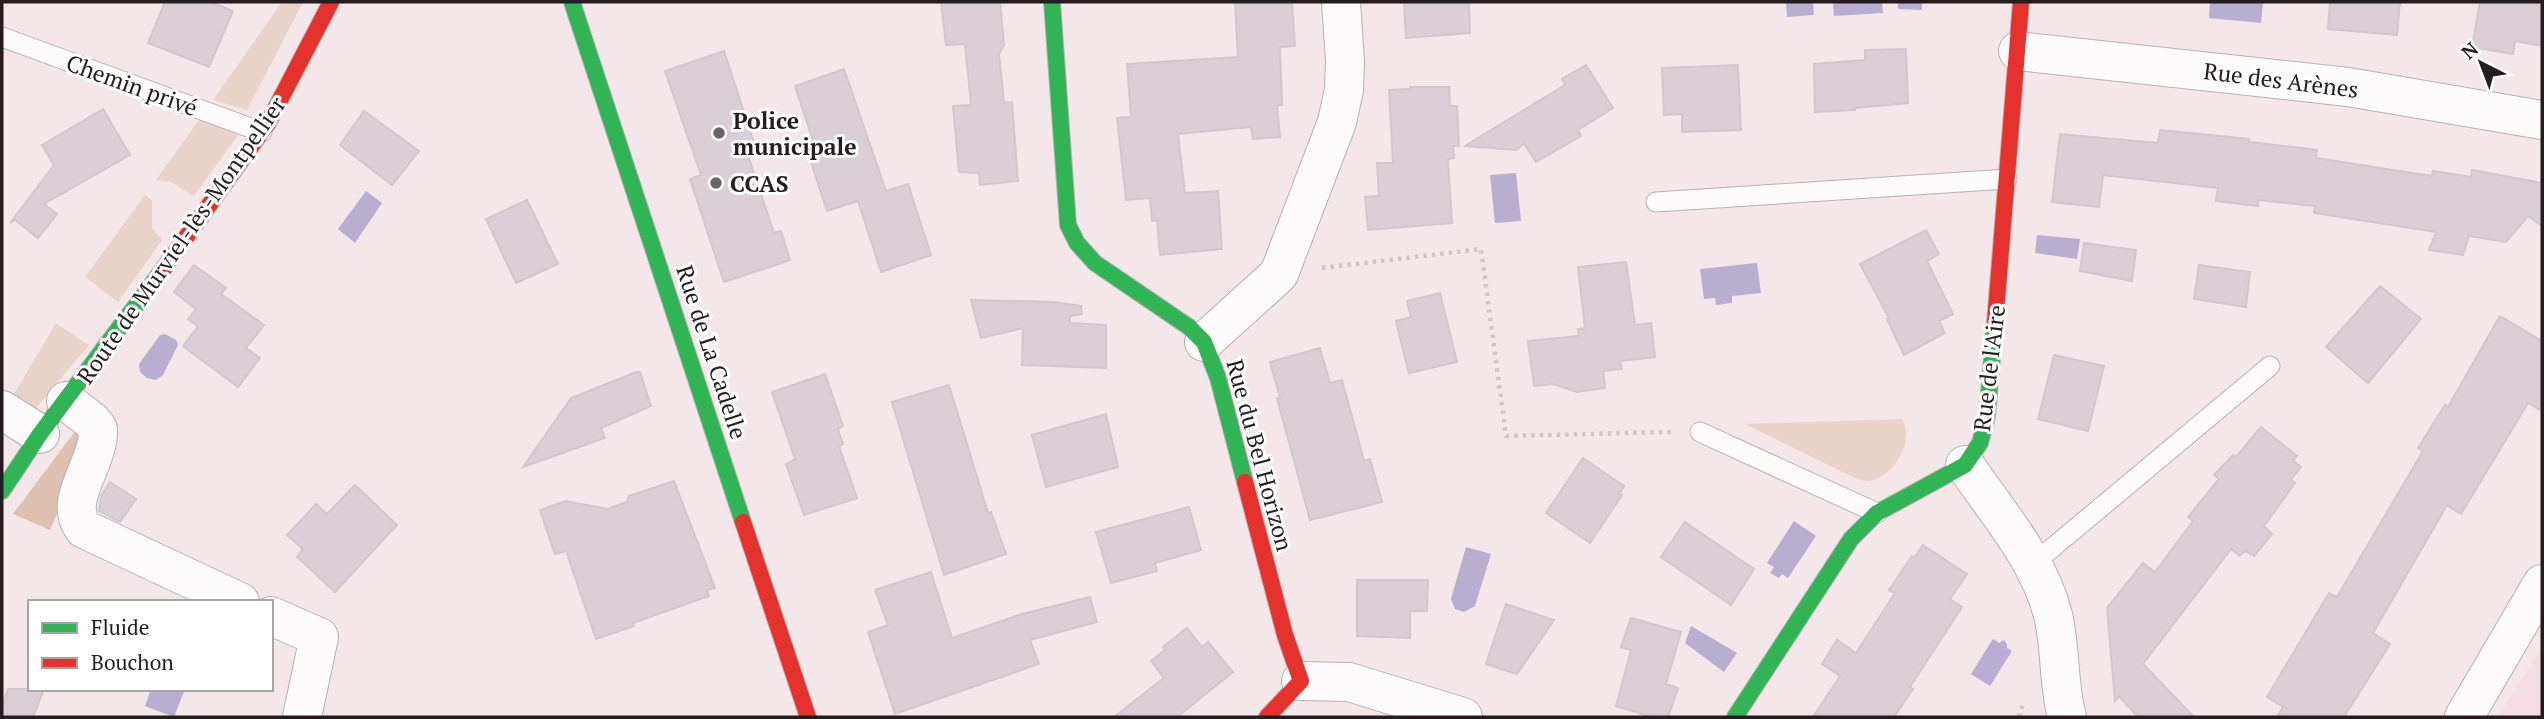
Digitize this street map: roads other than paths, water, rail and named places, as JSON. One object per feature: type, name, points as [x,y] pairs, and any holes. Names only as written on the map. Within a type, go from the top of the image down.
[{"type":"street","name":"Route de Murviel-lès-Montpellier","points":[[2,491],[40,434],[262,132],[284,96],[331,2]]},
{"type":"street","name":"Rue de La Cadelle","points":[[572,2],[808,717]]},
{"type":"street","name":"Rue du Bel Horizon","points":[[1052,2],[1066,218],[1070,231],[1085,255],[1172,314],[1203,342],[1218,378],[1281,622],[1301,681]]},
{"type":"street","points":[[1203,342],[1279,274],[1337,122],[1344,90],[1345,61],[1341,2]]},
{"type":"street","name":"Rue de l'Aire","points":[[1965,466],[1980,443],[1987,417],[2021,2]]},
{"type":"street","name":"Rue des Arènes","points":[[2018,51],[2348,87],[2542,120]]},
{"type":"street","name":"Route de Murviel-lès-Montpellier","points":[[66,401],[98,429],[96,451],[76,502],[77,520],[84,529],[236,600]]},
{"type":"street","points":[[2,410],[40,434]]},
{"type":"street","points":[[1735,717],[1851,539],[1877,513],[1965,466],[2033,564],[2043,585],[2053,617],[2067,717]]},
{"type":"street","points":[[2464,717],[2542,584]]},
{"type":"street","points":[[273,617],[318,637],[302,717]]},
{"type":"street","points":[[1267,717],[1301,681],[1349,682],[1463,717]]},
{"type":"lane","name":"Chemin privé","points":[[2,37],[262,132]]},
{"type":"lane","points":[[1656,202],[2007,179]]},
{"type":"lane","points":[[2033,564],[2270,366]]},
{"type":"lane","points":[[1700,432],[1877,513]]},
{"type":"place","name":"Police municipale","points":[[719,133]]},
{"type":"place","name":"CCAS","points":[[716,183]]}]
